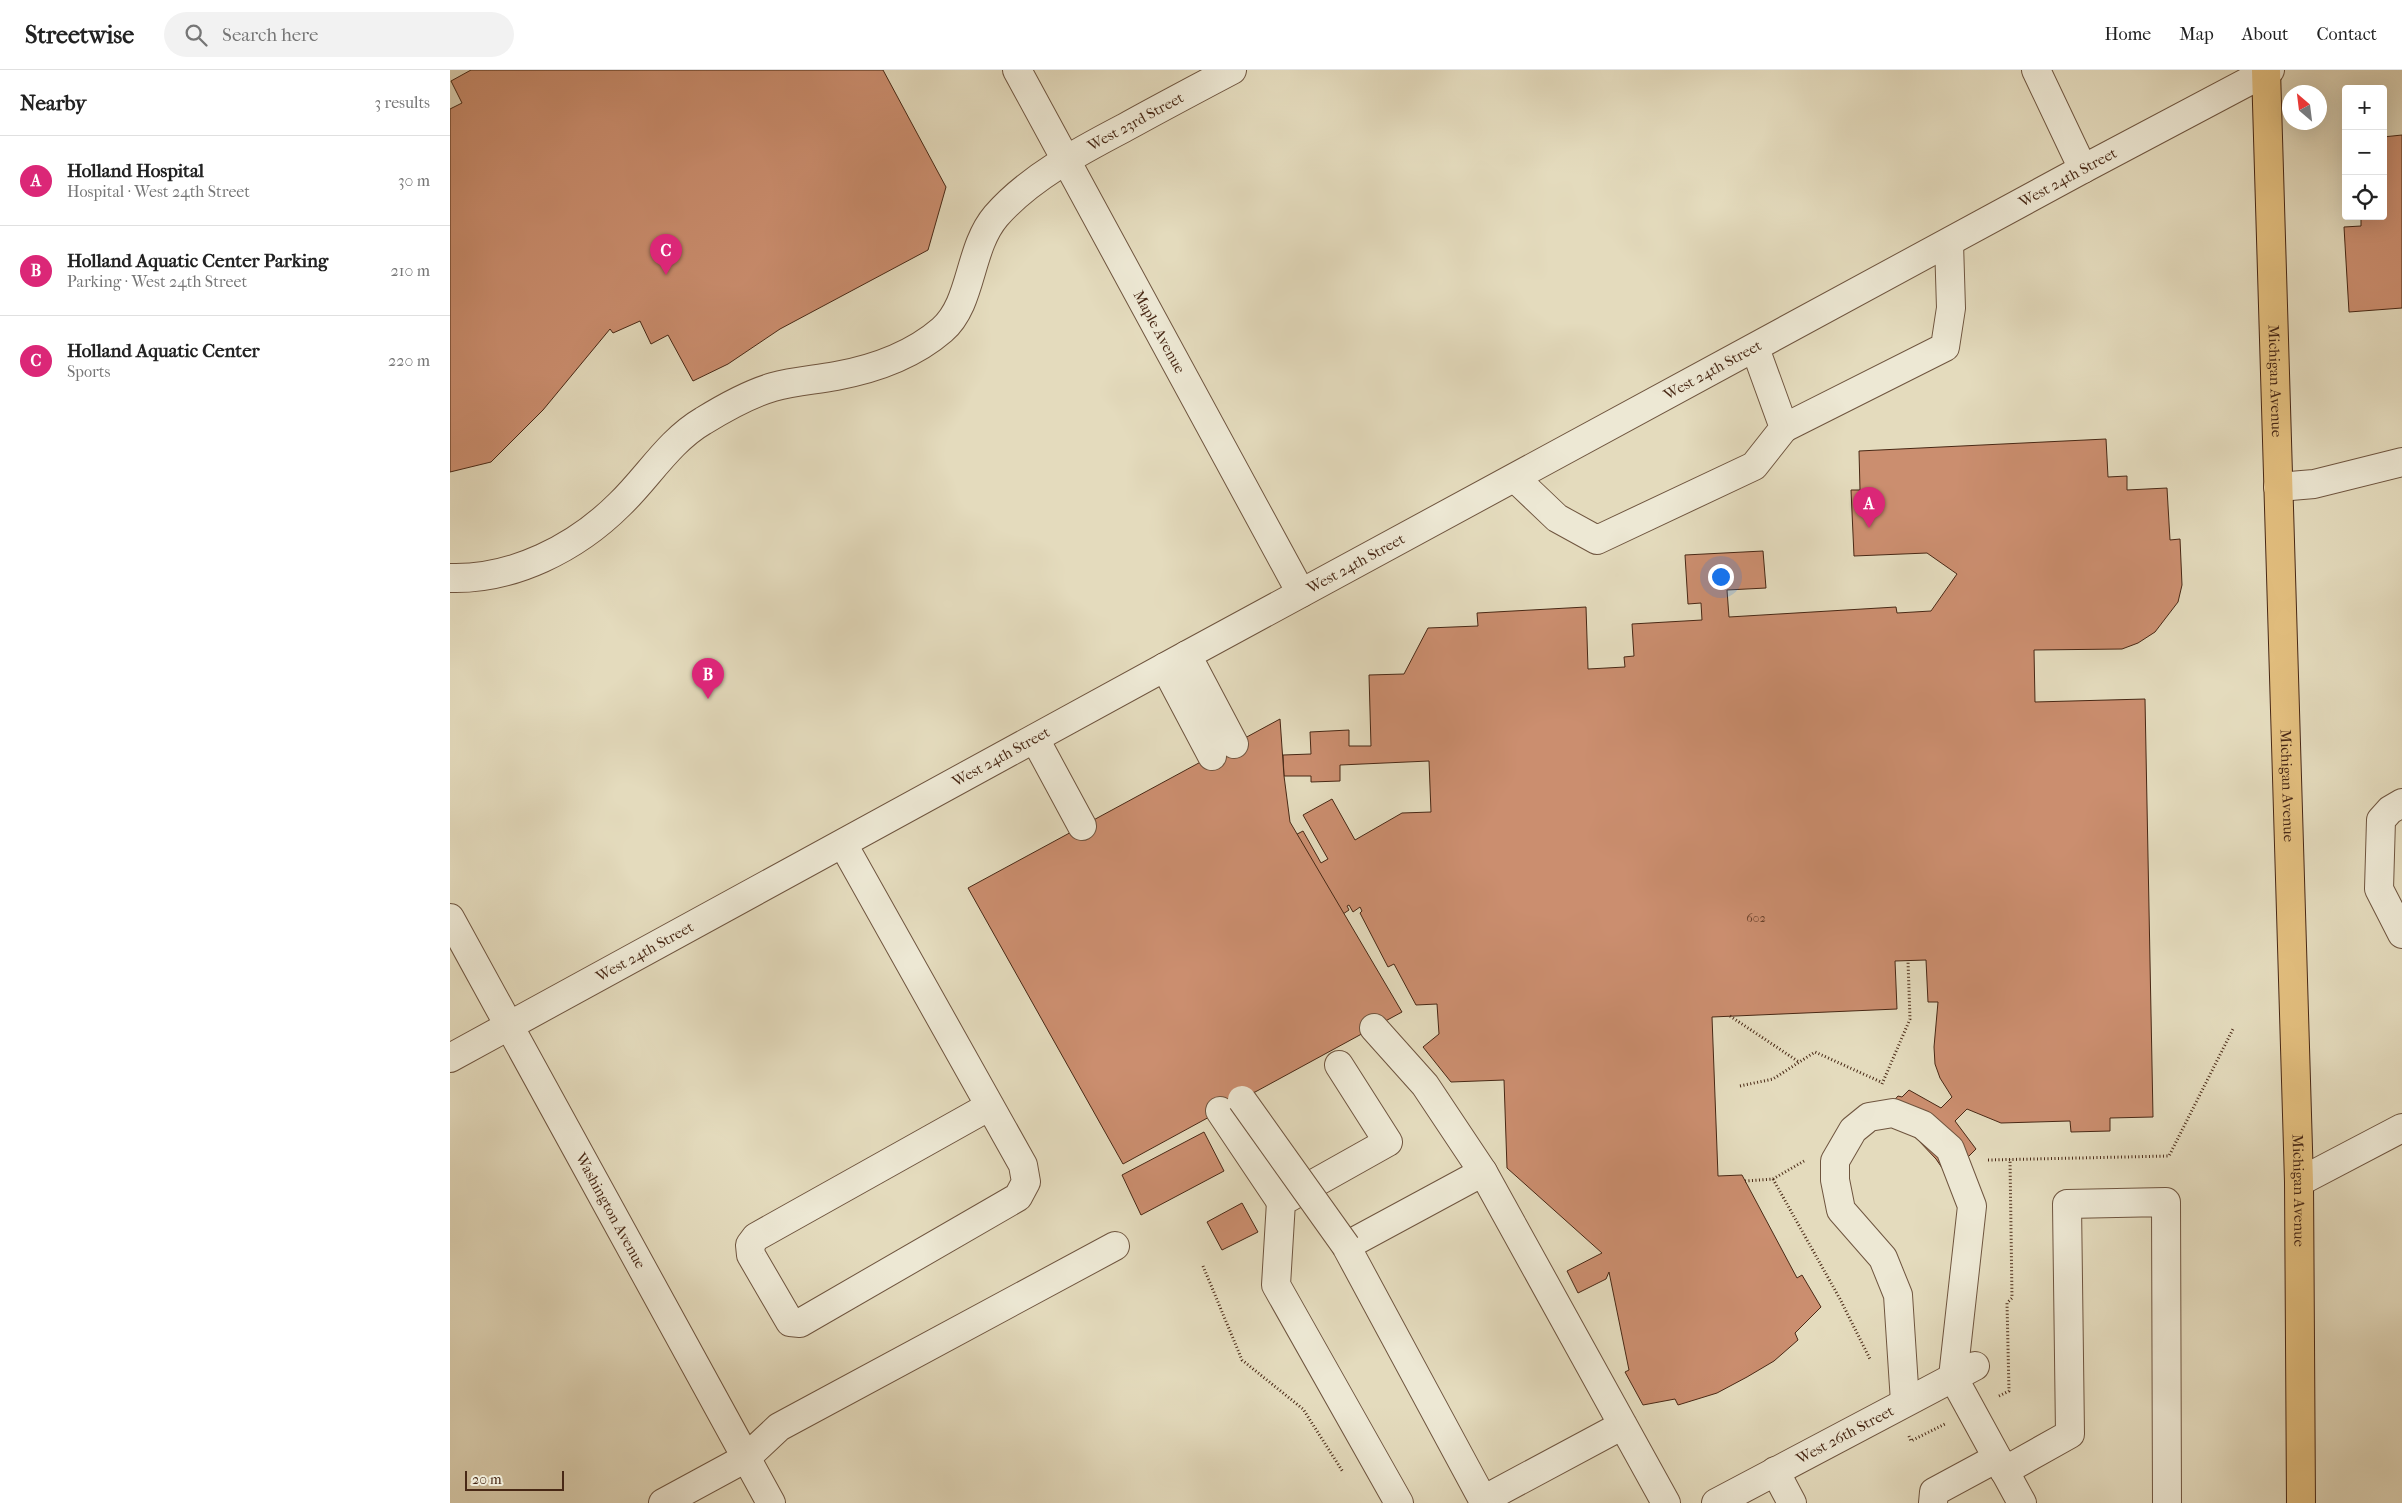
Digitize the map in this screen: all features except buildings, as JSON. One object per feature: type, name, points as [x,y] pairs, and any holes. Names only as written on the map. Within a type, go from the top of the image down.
[{"type":"main road","name":"Michigan Avenue","points":[[2267,71],[2299,1182],[2302,1503]]},
{"type":"street","name":"Maple Avenue","points":[[1017,70],[1301,593]]},
{"type":"street","name":"West 23rd Street","points":[[450,578],[468,578],[535,563],[578,538],[621,504],[677,441],[701,422],[734,404],[770,388],[801,380],[868,369],[924,343],[944,329],[954,316],[962,300],[970,269],[981,241],[995,217],[1065,159],[1232,70]]},
{"type":"street","points":[[2036,70],[2083,169]]},
{"type":"street","name":"West 24th Street","points":[[450,1058],[1301,593],[2267,71]]},
{"type":"street","points":[[1515,478],[1557,518],[1597,540],[1754,466],[1784,428],[1944,347],[1951,308],[1949,243]]},
{"type":"street","points":[[1755,348],[1784,428]]},
{"type":"street","points":[[2278,487],[2314,484],[2402,462]]},
{"type":"street","points":[[1176,661],[1223,750]]},
{"type":"street","points":[[1035,739],[1082,826]]},
{"type":"street","points":[[2402,803],[2390,810],[2381,820],[2379,890],[2402,934]]},
{"type":"street","points":[[843,844],[990,1106],[1023,1165],[1026,1182],[1018,1197],[800,1323],[790,1322],[751,1255],[750,1245],[756,1237],[990,1106]]},
{"type":"street","name":"Washington Avenue","points":[[450,918],[771,1503]]},
{"type":"street","points":[[1374,1028],[1425,1085],[1483,1172],[1666,1503]]},
{"type":"street","points":[[1282,1202],[1388,1142],[1339,1066]]},
{"type":"street","points":[[1399,1503],[1276,1285],[1282,1202],[1231,1106],[1346,1246],[1483,1500],[1623,1425]]},
{"type":"street","points":[[1905,1402],[1898,1295],[1883,1258],[1841,1210],[1835,1180],[1835,1161],[1853,1130],[1873,1116],[1893,1113],[1923,1125],[1950,1149],[1972,1206],[1964,1371],[2001,1464],[2022,1503]]},
{"type":"street","points":[[2299,1182],[2402,1128]]},
{"type":"street","points":[[1346,1246],[1483,1172]]},
{"type":"street","points":[[1932,1503],[1934,1492],[2070,1434],[2067,1204],[2166,1202],[2166,1503]]},
{"type":"street","points":[[663,1503],[746,1458],[779,1427],[1115,1246]]},
{"type":"street","name":"West 26th Street","points":[[1716,1503],[1964,1371]]},
{"type":"street","points":[[1775,1472],[1792,1503]]},
{"type":"path","points":[[1873,1116],[1882,1083],[1910,1019],[1908,961]]},
{"type":"path","points":[[1730,1016],[1799,1062]]},
{"type":"path","points":[[1954,1160],[2169,1156],[2234,1029]]},
{"type":"path","points":[[1740,1086],[1773,1079],[1815,1052],[1882,1083]]},
{"type":"path","points":[[1745,1181],[1773,1179]]},
{"type":"path","points":[[1203,1266],[1242,1360],[1303,1410],[1346,1476]]},
{"type":"place","name":"Holland Aquatic Center","points":[[666,275]]},
{"type":"place","name":"Holland Hospital","points":[[1869,528]]},
{"type":"place","name":"Holland Aquatic Center Parking","points":[[708,699]]}]
